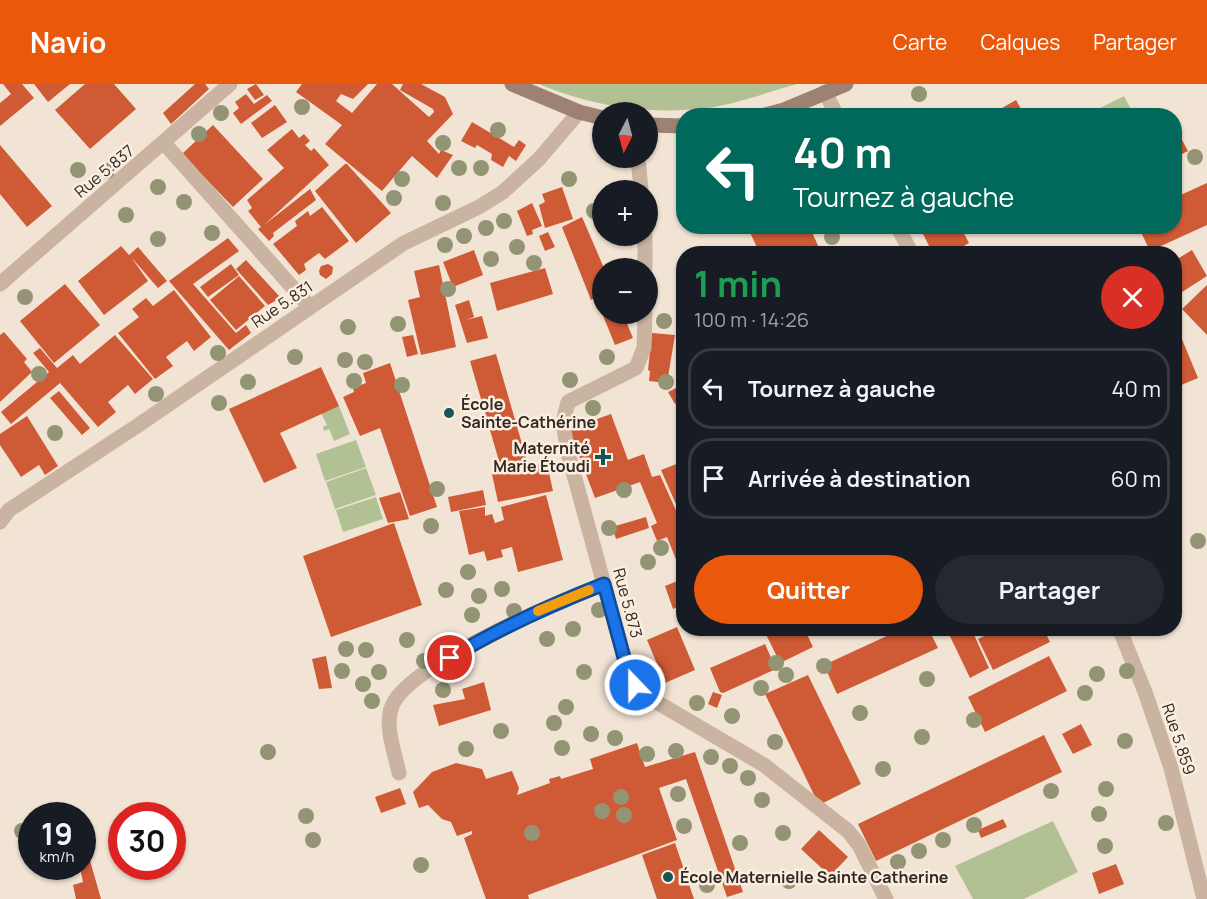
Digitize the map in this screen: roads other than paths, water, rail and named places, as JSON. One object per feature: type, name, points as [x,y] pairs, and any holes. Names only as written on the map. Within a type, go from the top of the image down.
[{"type":"main road","points":[[512,84],[592,115]]},
{"type":"main road","points":[[789,108],[846,84]]},
{"type":"main road","points":[[658,125],[676,126]]},
{"type":"street","name":"Rue 5.837","points":[[0,284],[230,84]]},
{"type":"street","points":[[825,92],[833,108]]},
{"type":"street","name":"Rue 5.831","points":[[3,510],[137,426],[404,243],[478,207],[503,192],[539,159],[579,112]]},
{"type":"street","points":[[164,143],[310,307]]},
{"type":"street","name":"Rue 5.873","points":[[645,324],[644,348],[636,368],[568,402],[564,411],[568,453],[628,672],[635,685],[648,697],[764,765],[848,831],[859,845],[886,899]]},
{"type":"street","points":[[399,773],[389,723],[392,706],[399,694],[416,678],[484,638],[552,604],[604,584]]},
{"type":"street","name":"Rue 5.859","points":[[1122,636],[1145,692],[1171,768],[1204,899]]},
{"type":"place","name":"École Sainte-Cathérine","points":[[449,413]]},
{"type":"place","name":"Maternité Marie Étoudi","points":[[603,457]]},
{"type":"place","name":"École Maternielle Sainte Catherine","points":[[668,877]]}]
